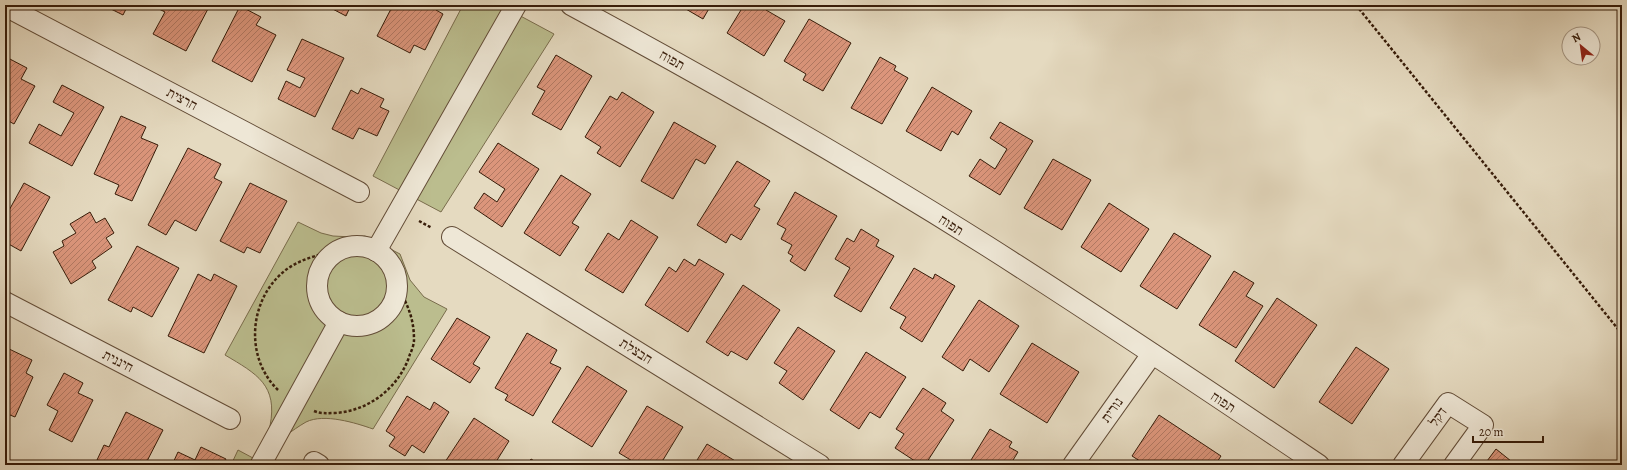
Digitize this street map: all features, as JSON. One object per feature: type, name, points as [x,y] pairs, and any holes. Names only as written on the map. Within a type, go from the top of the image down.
[{"type":"street","points":[[376,251],[516,5]]},
{"type":"street","name":"תפוח","points":[[571,5],[738,97],[863,170],[988,247],[1319,465]]},
{"type":"street","name":"חרצית","points":[[5,6],[359,192]]},
{"type":"street","name":"חבצלת","points":[[452,237],[820,465]]},
{"type":"street","points":[[361,247],[376,251],[388,260],[396,274],[397,290],[393,304],[384,317],[369,325],[354,326],[339,322],[327,312],[319,299],[317,283],[322,268],[331,256],[345,248],[361,247]]},
{"type":"street","name":"חיננית","points":[[5,302],[230,419]]},
{"type":"street","points":[[262,465],[261,464],[339,322]]},
{"type":"street","name":"נורית","points":[[1073,465],[1152,354]]},
{"type":"street","name":"דקל","points":[[1403,465],[1448,403],[1482,425],[1454,465]]},
{"type":"path","points":[[1356,5],[1622,334]]},
{"type":"green space","points":[[463,5],[500,5],[554,34],[441,212],[373,176]]},
{"type":"green space","points":[[298,222],[321,233],[333,236],[365,236],[400,254],[410,280],[424,297],[447,309],[373,429],[340,420],[322,418],[313,419],[306,422],[285,436],[270,426],[272,412],[271,400],[268,391],[262,382],[247,368],[225,355]]},
{"type":"green space","points":[[238,450],[266,465],[231,465]]},
{"type":"building","points":[[103,5],[128,5],[123,15]]},
{"type":"building","points":[[156,5],[210,5],[186,51],[153,34],[165,12],[155,7]]},
{"type":"building","points":[[325,5],[351,5],[346,16]]},
{"type":"building","points":[[393,5],[438,5],[436,10],[443,14],[425,50],[414,45],[410,53],[377,36]]},
{"type":"building","points":[[679,5],[711,5],[703,19]]},
{"type":"building","points":[[744,5],[770,5],[766,10],[785,21],[764,56],[727,33]]},
{"type":"building","points":[[240,6],[261,17],[256,25],[276,35],[252,82],[212,61]]},
{"type":"building","points":[[809,19],[851,43],[823,91],[803,80],[806,74],[784,61]]},
{"type":"building","points":[[302,39],[344,58],[315,117],[278,99],[286,81],[300,88],[305,78],[287,70]]},
{"type":"building","points":[[556,55],[592,76],[561,130],[532,114],[545,91],[537,87]]},
{"type":"building","points":[[880,57],[896,66],[894,70],[908,78],[882,124],[851,108]]},
{"type":"building","points":[[8,58],[27,68],[21,79],[35,86],[14,124],[5,119],[5,64]]},
{"type":"building","points":[[62,85],[104,107],[72,166],[29,143],[39,124],[61,136],[74,113],[53,102]]},
{"type":"building","points":[[932,87],[972,111],[958,135],[952,131],[941,151],[906,131]]},
{"type":"building","points":[[361,88],[384,99],[380,107],[389,111],[377,136],[359,128],[353,139],[332,129],[351,90],[358,94]]},
{"type":"building","points":[[622,92],[654,112],[620,167],[597,153],[601,147],[585,137],[610,96],[617,100]]},
{"type":"building","points":[[121,116],[146,127],[141,138],[158,145],[132,201],[115,194],[119,185],[94,174]]},
{"type":"building","points":[[674,122],[716,146],[705,164],[696,159],[673,199],[641,181]]},
{"type":"building","points":[[1000,122],[1033,141],[1000,195],[969,176],[980,159],[995,169],[1007,149],[990,138]]},
{"type":"building","points":[[498,143],[539,169],[502,227],[474,208],[484,193],[497,202],[505,189],[479,172]]},
{"type":"building","points":[[188,148],[221,164],[214,178],[222,182],[196,231],[175,220],[166,235],[148,225]]},
{"type":"building","points":[[1053,159],[1091,180],[1062,230],[1024,208]]},
{"type":"building","points":[[737,161],[770,181],[754,206],[760,209],[741,240],[731,234],[726,243],[697,225]]},
{"type":"building","points":[[561,175],[591,194],[572,223],[579,227],[560,256],[524,233]]},
{"type":"building","points":[[24,183],[50,197],[21,251],[5,242],[5,213],[7,214]]},
{"type":"building","points":[[250,183],[287,201],[260,253],[247,247],[244,253],[220,241]]},
{"type":"building","points":[[795,192],[837,216],[805,271],[790,261],[793,256],[788,253],[792,245],[781,239],[786,229],[777,224]]},
{"type":"building","points":[[1109,203],[1149,229],[1121,272],[1081,247]]},
{"type":"building","points":[[90,212],[96,223],[105,218],[114,233],[106,238],[112,247],[92,261],[96,268],[71,284],[53,252],[64,246],[62,241],[76,233],[70,224]]},
{"type":"building","points":[[631,220],[658,237],[623,293],[585,270],[608,233],[619,240]]},
{"type":"building","points":[[861,229],[879,240],[876,246],[894,256],[861,312],[834,296],[850,268],[835,259],[847,238],[854,242]]},
{"type":"building","points":[[1174,233],[1211,256],[1177,309],[1140,286]]},
{"type":"building","points":[[137,246],[179,268],[152,317],[133,307],[131,312],[108,300]]},
{"type":"building","points":[[684,259],[695,266],[699,259],[724,274],[688,332],[645,305],[669,267],[676,272]]},
{"type":"building","points":[[914,268],[933,279],[935,274],[955,286],[922,342],[900,328],[906,317],[890,308]]},
{"type":"building","points":[[1234,271],[1254,283],[1246,296],[1263,306],[1236,348],[1199,325]]},
{"type":"building","points":[[198,274],[211,281],[214,274],[237,286],[204,353],[168,336]]},
{"type":"building","points":[[743,285],[780,310],[747,360],[731,351],[728,356],[706,342]]},
{"type":"building","points":[[1277,298],[1317,325],[1274,388],[1235,361]]},
{"type":"building","points":[[979,300],[1019,326],[989,372],[970,359],[963,371],[942,357]]},
{"type":"building","points":[[457,318],[490,337],[473,364],[480,368],[470,383],[431,359]]},
{"type":"building","points":[[798,327],[835,351],[803,400],[779,383],[787,371],[774,363]]},
{"type":"building","points":[[527,333],[557,350],[550,363],[561,368],[533,416],[505,400],[508,395],[495,388]]},
{"type":"building","points":[[1032,343],[1079,372],[1047,423],[1000,394]]},
{"type":"building","points":[[5,347],[32,360],[26,373],[33,377],[15,417],[5,413]]},
{"type":"building","points":[[1356,347],[1389,369],[1352,424],[1319,402]]},
{"type":"building","points":[[866,352],[906,377],[880,418],[870,412],[859,429],[830,410]]},
{"type":"building","points":[[587,366],[627,391],[592,447],[552,422]]},
{"type":"building","points":[[64,373],[83,383],[78,393],[93,400],[72,442],[49,430],[58,411],[47,405]]},
{"type":"building","points":[[923,388],[946,403],[941,411],[954,420],[925,465],[921,465],[895,448],[904,434],[896,429]]},
{"type":"building","points":[[407,396],[430,410],[434,402],[449,412],[424,453],[412,445],[405,456],[389,446],[395,437],[386,431]]},
{"type":"building","points":[[647,406],[683,427],[660,465],[639,465],[619,453]]},
{"type":"building","points":[[126,412],[163,430],[145,465],[106,465],[97,460],[104,445],[109,447]]},
{"type":"building","points":[[1159,415],[1221,456],[1215,465],[1146,465],[1132,456]]},
{"type":"building","points":[[474,418],[509,441],[494,465],[443,465]]},
{"type":"building","points":[[990,429],[1012,442],[1009,447],[1018,452],[1010,465],[968,465]]},
{"type":"building","points":[[707,444],[742,465],[694,465]]},
{"type":"building","points":[[201,447],[226,459],[223,465],[172,465],[178,452],[195,460]]},
{"type":"building","points":[[1496,449],[1516,465],[1484,465]]},
{"type":"building","points":[[531,459],[541,465],[527,465]]}]
